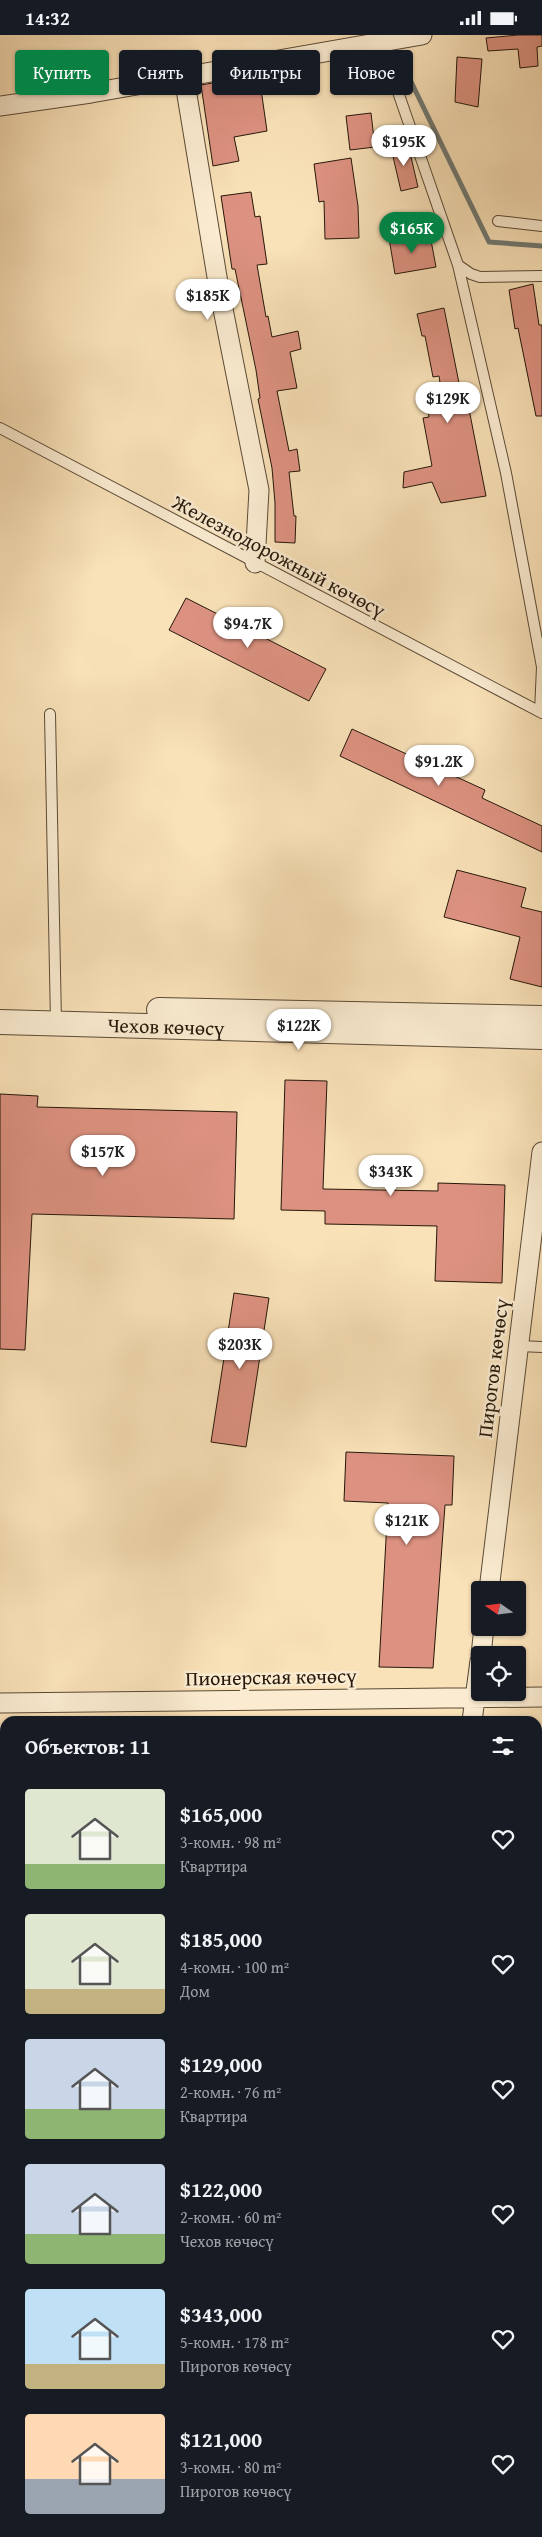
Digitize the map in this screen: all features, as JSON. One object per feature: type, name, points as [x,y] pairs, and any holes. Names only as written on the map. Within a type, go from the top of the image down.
[{"type":"street","points":[[202,74],[419,35]]},
{"type":"street","points":[[0,106],[119,88]]},
{"type":"street","points":[[187,95],[219,289],[259,490],[255,563]]},
{"type":"street","name":"Чехов көчөсү","points":[[0,1006],[56,1016],[540,1033]]},
{"type":"street","name":"Чехов көчөсү","points":[[0,1022],[56,1016]]},
{"type":"street","name":"Пирогов көчөсү","points":[[490,1581],[519,1346],[538,1213],[542,1152]]},
{"type":"street","name":"Пионерская көчөсү","points":[[0,1703],[471,1696]]},
{"type":"street","name":"Пионерская көчөсү","points":[[526,1697],[542,1697]]},
{"type":"street","points":[[473,1716],[475,1701]]},
{"type":"lane","points":[[389,40],[458,265],[506,473],[542,667],[541,713]]},
{"type":"lane","points":[[498,221],[542,226]]},
{"type":"lane","points":[[458,265],[471,274],[480,277],[542,276]]},
{"type":"lane","name":"Железнодорожный көчөсү","points":[[0,428],[541,713]]},
{"type":"lane","points":[[50,714],[56,1016]]},
{"type":"lane","points":[[519,1346],[542,1347]]},
{"type":"building","points":[[542,35],[542,46],[537,47],[538,66],[520,68],[518,49],[488,51],[486,38]]},
{"type":"building","points":[[457,57],[482,59],[478,107],[455,102]]},
{"type":"building","points":[[212,83],[212,95],[262,95],[267,131],[234,137],[239,161],[213,166],[202,85]]},
{"type":"building","points":[[371,113],[375,147],[350,150],[346,116]]},
{"type":"building","points":[[408,144],[418,187],[401,191],[391,148]]},
{"type":"building","points":[[351,158],[358,206],[359,238],[325,239],[324,201],[319,202],[314,164]]},
{"type":"building","points":[[251,192],[255,217],[260,216],[267,264],[257,265],[266,317],[268,316],[272,337],[298,331],[301,349],[290,352],[297,388],[277,391],[289,451],[297,449],[300,471],[289,472],[294,516],[296,516],[295,543],[275,542],[275,503],[272,468],[258,399],[260,398],[256,370],[235,269],[232,269],[221,196]]},
{"type":"building","points":[[408,235],[409,239],[430,235],[436,267],[395,274],[389,238]]},
{"type":"building","points":[[533,284],[539,325],[542,325],[542,416],[536,416],[518,328],[515,329],[509,290]]},
{"type":"building","points":[[444,308],[459,383],[461,383],[465,405],[468,404],[486,496],[441,503],[432,482],[403,488],[404,472],[432,466],[423,418],[429,417],[428,411],[444,409],[439,376],[433,377],[425,336],[422,336],[417,314]]},
{"type":"building","points":[[186,598],[326,669],[309,701],[169,630]]},
{"type":"building","points":[[352,729],[485,790],[482,798],[542,826],[542,852],[340,756]]},
{"type":"building","points":[[457,870],[526,888],[521,907],[542,912],[542,987],[510,979],[520,937],[444,917]]},
{"type":"building","points":[[285,1080],[327,1081],[323,1189],[438,1191],[438,1183],[505,1185],[502,1283],[435,1281],[437,1226],[325,1224],[325,1211],[281,1210]]},
{"type":"building","points":[[0,1094],[38,1096],[37,1107],[237,1112],[234,1219],[32,1214],[25,1350],[0,1349]]},
{"type":"building","points":[[234,1293],[269,1298],[246,1447],[211,1442]]},
{"type":"building","points":[[346,1452],[454,1456],[452,1505],[445,1505],[433,1668],[379,1667],[388,1503],[344,1501]]},
{"type":"waterway","points":[[413,86],[489,242],[542,246]]}]
